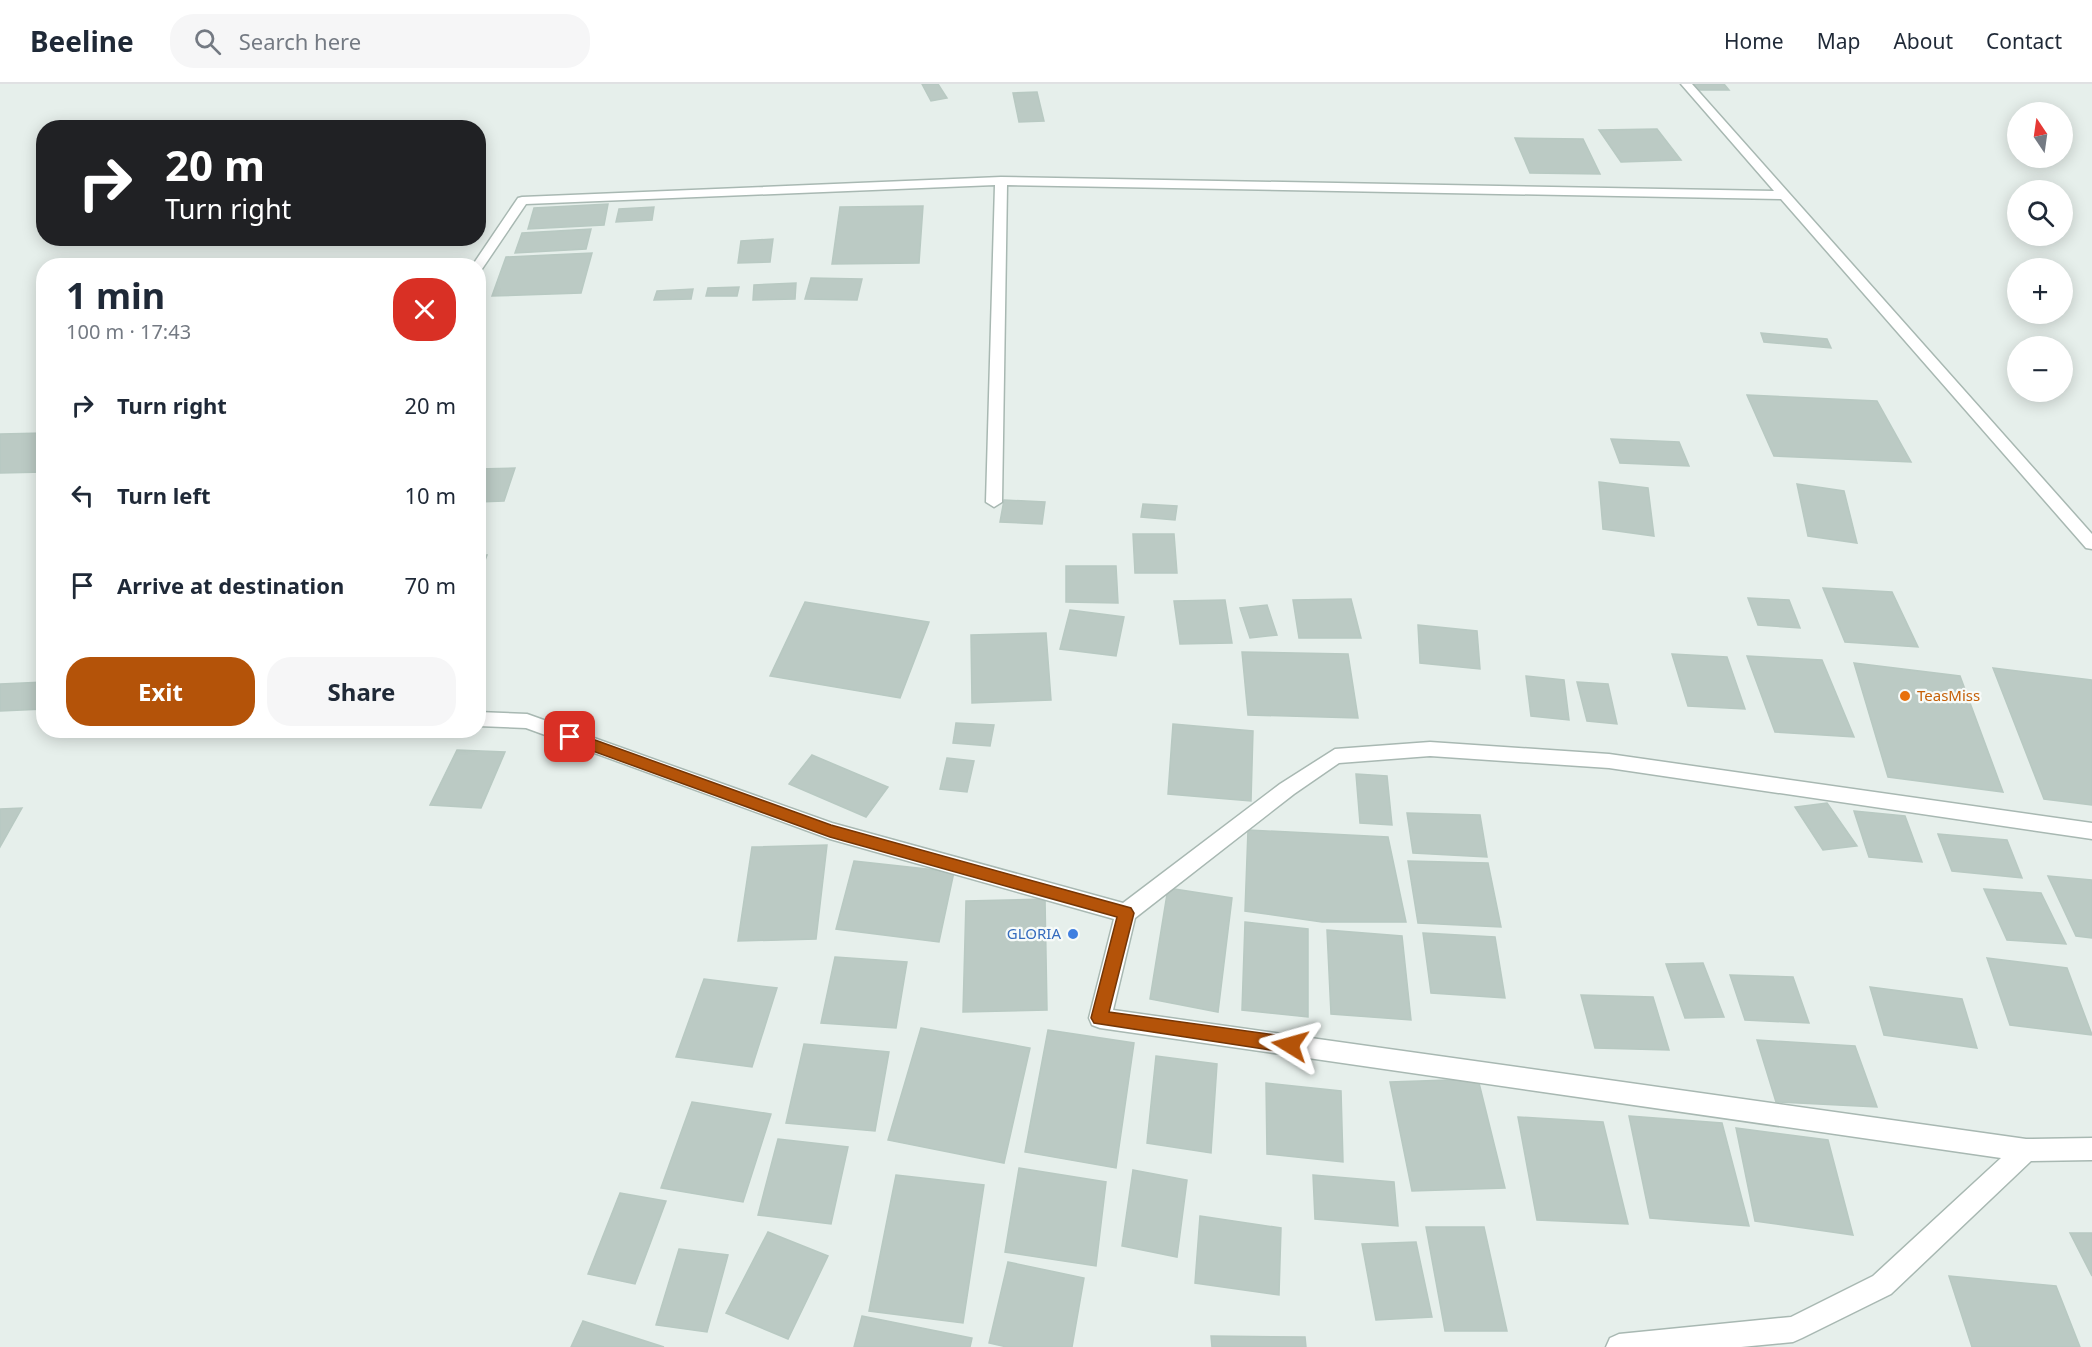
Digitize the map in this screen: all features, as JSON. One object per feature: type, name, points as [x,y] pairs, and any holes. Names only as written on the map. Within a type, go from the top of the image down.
[{"type":"street","points":[[1686,84],[2092,544]]},
{"type":"street","points":[[483,258],[522,201],[1001,181],[1784,195]]},
{"type":"street","points":[[994,502],[1001,181]]},
{"type":"street","points":[[486,719],[526,721],[830,831],[1126,913]]},
{"type":"street","points":[[2092,831],[1609,761],[1430,749],[1335,756],[1287,789],[1126,913],[1100,1018],[2026,1150],[2092,1149]]},
{"type":"street","points":[[1619,1347],[1793,1329],[1882,1285],[2026,1150]]},
{"type":"building","points":[[922,84],[938,84],[947,98],[931,101]]},
{"type":"building","points":[[1691,84],[1724,84],[1729,90],[1696,90]]},
{"type":"building","points":[[1037,92],[1044,121],[1019,122],[1013,93]]},
{"type":"building","points":[[1657,129],[1681,160],[1621,162],[1599,130]]},
{"type":"building","points":[[1515,138],[1583,139],[1600,174],[1530,173]]},
{"type":"building","points":[[608,204],[604,225],[528,229],[534,208]]},
{"type":"building","points":[[923,206],[919,263],[832,264],[840,207]]},
{"type":"building","points":[[654,207],[652,220],[616,222],[619,209]]},
{"type":"building","points":[[591,229],[586,249],[515,253],[522,233]]},
{"type":"building","points":[[773,239],[770,262],[738,263],[741,241]]},
{"type":"building","points":[[592,253],[581,293],[492,296],[506,257]]},
{"type":"building","points":[[811,278],[862,279],[857,300],[805,299]]},
{"type":"building","points":[[796,283],[795,299],[753,300],[754,285]]},
{"type":"building","points":[[739,287],[737,296],[706,296],[708,288]]},
{"type":"building","points":[[693,289],[691,299],[654,300],[657,291]]},
{"type":"building","points":[[1761,333],[1827,339],[1831,348],[1764,342]]},
{"type":"building","points":[[1747,395],[1877,401],[1911,462],[1774,456]]},
{"type":"building","points":[[36,433],[36,472],[0,473],[0,434]]},
{"type":"building","points":[[1611,439],[1679,442],[1689,466],[1620,463]]},
{"type":"building","points":[[515,468],[504,501],[486,502],[486,469]]},
{"type":"building","points":[[1599,482],[1648,488],[1654,536],[1603,529]]},
{"type":"building","points":[[1797,484],[1844,491],[1857,543],[1808,536]]},
{"type":"building","points":[[1004,500],[1045,502],[1042,524],[1000,522]]},
{"type":"building","points":[[1143,504],[1177,506],[1175,520],[1141,517]]},
{"type":"building","points":[[1133,534],[1174,534],[1177,573],[1135,573]]},
{"type":"building","points":[[1066,566],[1116,566],[1118,603],[1066,602]]},
{"type":"building","points":[[1823,588],[1892,592],[1918,647],[1845,642]]},
{"type":"building","points":[[1748,598],[1789,600],[1800,628],[1758,625]]},
{"type":"building","points":[[1351,599],[1361,638],[1299,638],[1293,600]]},
{"type":"building","points":[[1225,600],[1232,643],[1180,644],[1174,601]]},
{"type":"building","points":[[805,602],[929,622],[900,698],[770,676]]},
{"type":"building","points":[[1267,605],[1277,635],[1250,638],[1240,608]]},
{"type":"building","points":[[1070,610],[1124,617],[1116,656],[1060,649]]},
{"type":"building","points":[[1418,625],[1477,631],[1480,669],[1420,663]]},
{"type":"building","points":[[1046,633],[1051,700],[972,703],[971,635]]},
{"type":"building","points":[[1242,652],[1348,654],[1358,718],[1248,715]]},
{"type":"building","points":[[1672,654],[1727,657],[1745,709],[1688,706]]},
{"type":"building","points":[[1747,656],[1822,660],[1854,737],[1775,732]]},
{"type":"building","points":[[1854,663],[1960,676],[2003,792],[1888,777]]},
{"type":"building","points":[[1993,668],[2092,680],[2092,805],[2044,799]]},
{"type":"building","points":[[1526,676],[1564,680],[1569,720],[1531,716]]},
{"type":"building","points":[[36,682],[36,709],[0,711],[0,684]]},
{"type":"building","points":[[1577,682],[1608,684],[1617,724],[1587,721]]},
{"type":"building","points":[[956,723],[994,725],[990,746],[953,743]]},
{"type":"building","points":[[1173,724],[1253,731],[1251,801],[1168,794]]},
{"type":"building","points":[[457,750],[505,752],[481,808],[430,805]]},
{"type":"building","points":[[812,755],[888,787],[866,817],[789,784]]},
{"type":"building","points":[[947,758],[974,761],[967,792],[940,789]]},
{"type":"building","points":[[1356,774],[1387,776],[1392,825],[1360,823]]},
{"type":"building","points":[[1827,803],[1857,846],[1823,850],[1795,807]]},
{"type":"building","points":[[22,808],[0,847],[0,809]]},
{"type":"building","points":[[1854,811],[1905,816],[1922,862],[1869,857]]},
{"type":"building","points":[[1407,813],[1480,815],[1487,857],[1413,853]]},
{"type":"building","points":[[1248,830],[1388,837],[1406,922],[1322,922],[1245,911]]},
{"type":"building","points":[[1938,834],[2007,840],[2022,878],[1952,871]]},
{"type":"building","points":[[827,845],[816,939],[738,941],[752,847]]},
{"type":"building","points":[[854,861],[954,872],[939,942],[836,929]]},
{"type":"building","points":[[1408,861],[1488,863],[1501,927],[1418,923]]},
{"type":"building","points":[[2048,876],[2092,880],[2092,938],[2076,936]]},
{"type":"building","points":[[1168,888],[1232,898],[1218,1012],[1150,999]]},
{"type":"building","points":[[1984,889],[2041,893],[2066,944],[2007,940]]},
{"type":"building","points":[[1045,899],[1047,1010],[963,1012],[966,901]]},
{"type":"building","points":[[1245,922],[1308,929],[1308,1017],[1242,1010]]},
{"type":"building","points":[[1327,930],[1402,936],[1411,1020],[1331,1014]]},
{"type":"building","points":[[1423,933],[1495,937],[1505,998],[1431,993]]},
{"type":"building","points":[[835,957],[907,962],[896,1028],[821,1023]]},
{"type":"building","points":[[1987,958],[2067,968],[2092,1035],[2010,1025]]},
{"type":"building","points":[[1703,963],[1724,1017],[1685,1018],[1666,964]]},
{"type":"building","points":[[1730,975],[1793,977],[1809,1023],[1745,1020]]},
{"type":"building","points":[[704,979],[777,988],[752,1067],[676,1057]]},
{"type":"building","points":[[1870,987],[1962,999],[1977,1048],[1884,1035]]},
{"type":"building","points":[[1581,995],[1653,997],[1669,1050],[1595,1048]]},
{"type":"building","points":[[921,1028],[1030,1048],[1004,1163],[888,1140]]},
{"type":"building","points":[[1048,1030],[1134,1043],[1116,1168],[1025,1152]]},
{"type":"building","points":[[1757,1040],[1855,1046],[1877,1107],[1776,1102]]},
{"type":"building","points":[[804,1044],[889,1052],[875,1131],[786,1123]]},
{"type":"building","points":[[1156,1056],[1217,1064],[1211,1153],[1147,1143]]},
{"type":"building","points":[[1478,1079],[1505,1188],[1412,1191],[1390,1082]]},
{"type":"building","points":[[1266,1083],[1341,1091],[1343,1162],[1267,1154]]},
{"type":"building","points":[[692,1102],[771,1114],[743,1202],[661,1188]]},
{"type":"building","points":[[1629,1116],[1722,1123],[1749,1226],[1650,1218]]},
{"type":"building","points":[[1518,1117],[1603,1122],[1628,1224],[1537,1220]]},
{"type":"building","points":[[1736,1128],[1828,1140],[1853,1235],[1755,1221]]},
{"type":"building","points":[[778,1139],[848,1147],[831,1224],[758,1215]]},
{"type":"building","points":[[1019,1168],[1106,1182],[1096,1266],[1005,1252]]},
{"type":"building","points":[[1133,1170],[1187,1180],[1177,1257],[1122,1246]]},
{"type":"building","points":[[896,1175],[984,1185],[963,1323],[869,1311]]},
{"type":"building","points":[[1313,1175],[1394,1182],[1398,1226],[1315,1219]]},
{"type":"building","points":[[620,1193],[666,1201],[635,1284],[588,1274]]},
{"type":"building","points":[[1200,1216],[1281,1228],[1279,1295],[1195,1283]]},
{"type":"building","points":[[1426,1227],[1484,1227],[1507,1331],[1445,1331]]},
{"type":"building","points":[[768,1232],[828,1256],[788,1339],[726,1313]]},
{"type":"building","points":[[2070,1233],[2092,1233],[2092,1276]]},
{"type":"building","points":[[1416,1242],[1432,1317],[1376,1320],[1362,1244]]},
{"type":"building","points":[[679,1249],[728,1255],[707,1332],[656,1325]]},
{"type":"building","points":[[1008,1262],[1084,1278],[1072,1347],[1007,1347],[989,1343]]},
{"type":"building","points":[[1949,1276],[2056,1286],[2080,1347],[1972,1347]]},
{"type":"building","points":[[862,1316],[972,1338],[970,1347],[854,1347]]},
{"type":"building","points":[[583,1321],[664,1347],[571,1347]]},
{"type":"building","points":[[1211,1336],[1305,1337],[1306,1347],[1212,1347]]},
{"type":"place","name":"TeasMiss","points":[[1905,696]]},
{"type":"place","name":"GLORIA","points":[[1073,934]]},
{"type":"route","points":[[570,737],[830,831],[1126,913],[1100,1018],[1290,1045]]}]
